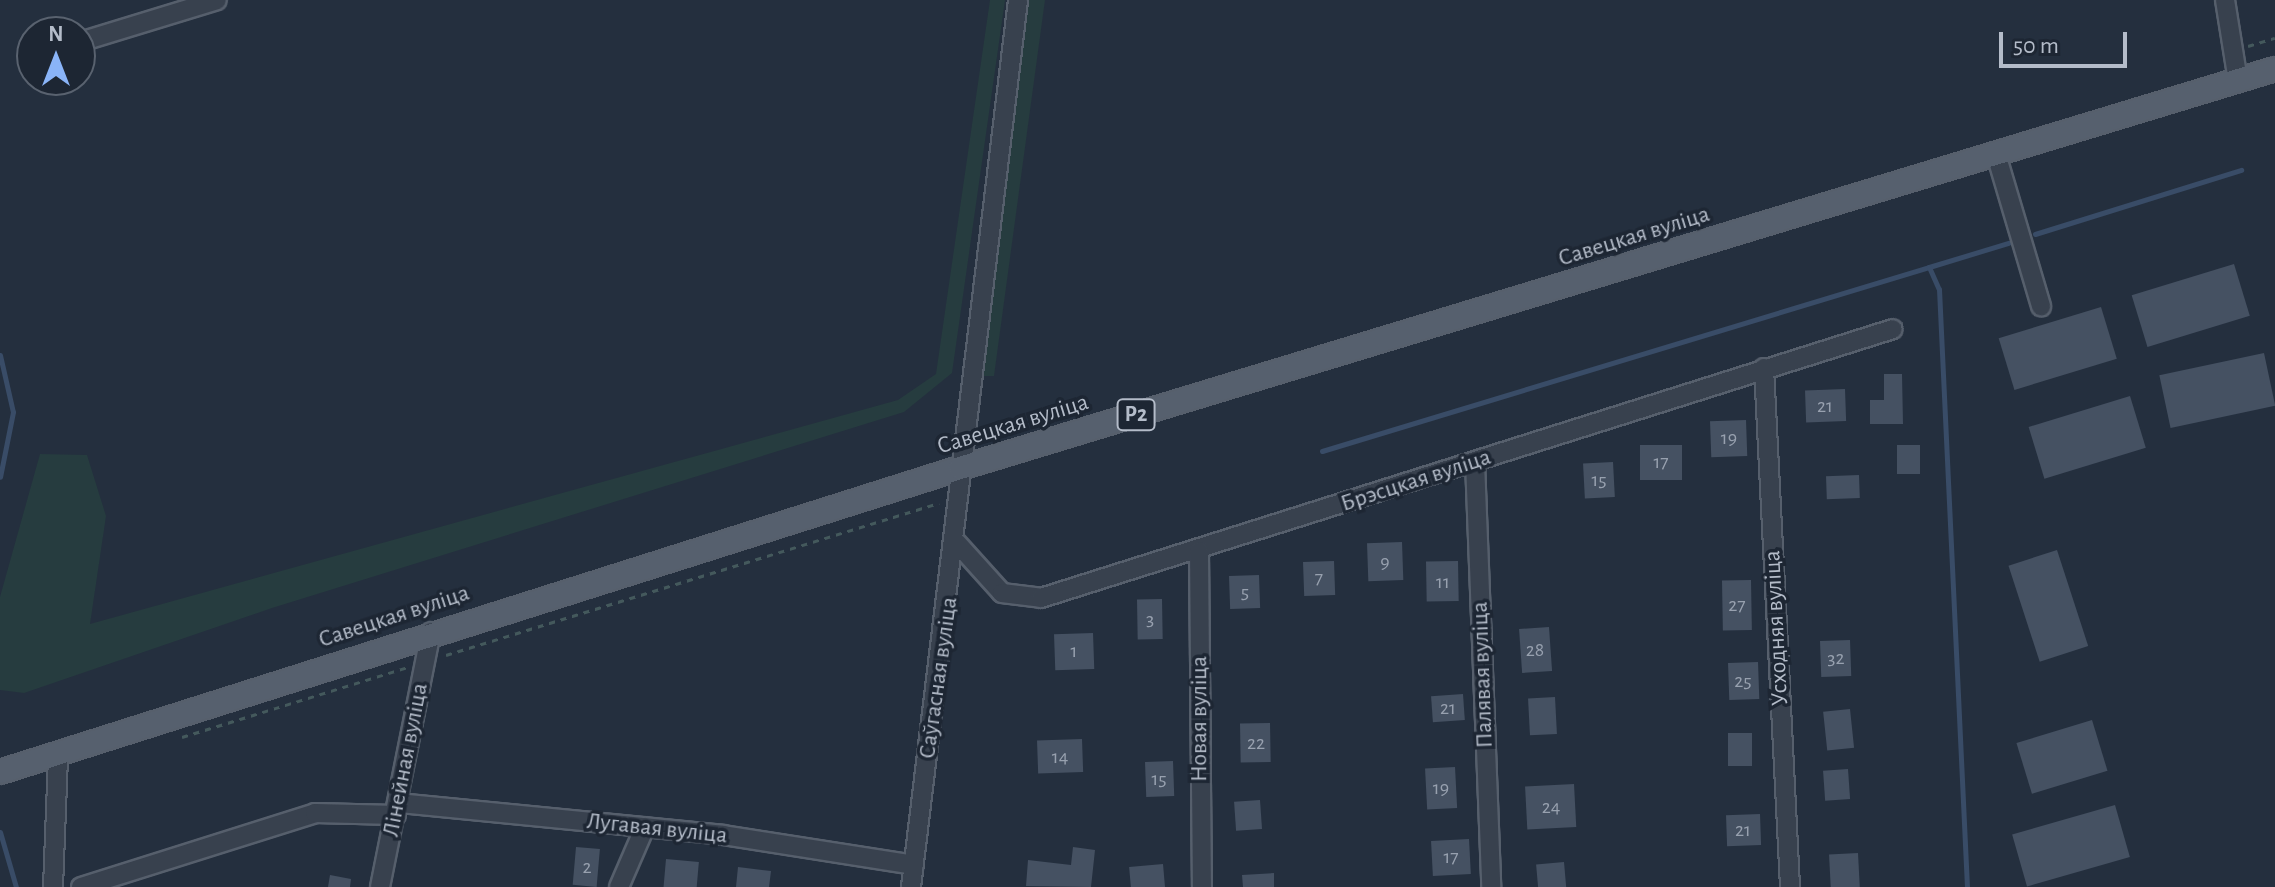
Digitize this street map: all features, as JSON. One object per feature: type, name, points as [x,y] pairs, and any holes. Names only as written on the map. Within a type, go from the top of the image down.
[{"type":"main road","name":"Савецкая вуліца","points":[[0,772],[431,632],[960,468],[2275,69]]},
{"type":"street","points":[[96,37],[217,0]]},
{"type":"street","name":"Саўгасная вуліца","points":[[911,887],[957,543],[962,497],[960,468],[1018,0]]},
{"type":"street","points":[[2225,0],[2238,81]]},
{"type":"street","points":[[1996,154],[2041,306]]},
{"type":"street","name":"Брэсцкая вуліца","points":[[957,543],[985,581],[1020,600],[1199,551],[1893,329]]},
{"type":"street","name":"Усходняя вуліца","points":[[1764,368],[1790,887]]},
{"type":"street","name":"Палявая вуліца","points":[[1475,462],[1491,887]]},
{"type":"street","name":"Новая вуліца","points":[[1199,551],[1202,887]]},
{"type":"street","name":"Лінейная вуліца","points":[[380,887],[431,632]]},
{"type":"street","points":[[53,887],[58,754]]},
{"type":"street","name":"Лугавая вуліца","points":[[81,887],[315,813],[397,809],[645,827],[914,865]]},
{"type":"street","points":[[619,887],[645,827]]},
{"type":"path","points":[[2233,51],[2275,38]]},
{"type":"path","points":[[176,739],[962,497]]},
{"type":"green space","points":[[990,0],[1005,0],[952,373],[904,412],[272,608],[24,693],[0,690],[0,597],[40,454],[87,455],[106,516],[90,624],[898,400],[936,374]]},
{"type":"green space","points":[[1027,0],[1045,0],[994,376],[983,376]]},
{"type":"building","points":[[2234,264],[2250,316],[2147,347],[2132,295]]},
{"type":"building","points":[[2101,307],[2117,359],[2014,390],[1999,338]]},
{"type":"building","points":[[2264,353],[2275,406],[2171,428],[2159,375]]},
{"type":"building","points":[[1884,374],[1902,374],[1903,424],[1870,424],[1870,400],[1884,400]]},
{"type":"building","points":[[1845,389],[1846,421],[1806,422],[1805,390]]},
{"type":"building","points":[[2130,396],[2146,448],[2044,479],[2029,427]]},
{"type":"building","points":[[1746,420],[1747,456],[1711,457],[1710,421]]},
{"type":"building","points":[[1640,445],[1682,445],[1682,480],[1640,480]]},
{"type":"building","points":[[1897,445],[1920,445],[1920,474],[1897,474]]},
{"type":"building","points":[[1613,462],[1615,497],[1585,499],[1583,464]]},
{"type":"building","points":[[1859,475],[1860,498],[1827,499],[1826,476]]},
{"type":"building","points":[[1402,542],[1403,580],[1368,581],[1367,543]]},
{"type":"building","points":[[2057,550],[2088,646],[2040,662],[2008,566]]},
{"type":"building","points":[[1334,561],[1335,595],[1304,596],[1303,562]]},
{"type":"building","points":[[1458,561],[1459,601],[1427,602],[1426,562]]},
{"type":"building","points":[[1259,575],[1260,608],[1230,609],[1229,576]]},
{"type":"building","points":[[1751,580],[1752,630],[1723,630],[1722,581]]},
{"type":"building","points":[[1137,599],[1162,599],[1163,639],[1138,639]]},
{"type":"building","points":[[1549,627],[1552,671],[1522,673],[1519,629]]},
{"type":"building","points":[[1093,633],[1094,669],[1055,670],[1054,634]]},
{"type":"building","points":[[1850,640],[1851,676],[1821,677],[1820,641]]},
{"type":"building","points":[[1758,662],[1759,699],[1729,700],[1728,663]]},
{"type":"building","points":[[1463,694],[1465,720],[1433,722],[1431,696]]},
{"type":"building","points":[[1555,697],[1557,734],[1530,735],[1528,698]]},
{"type":"building","points":[[1850,709],[1854,748],[1827,751],[1823,712]]},
{"type":"building","points":[[2092,720],[2107,771],[2032,794],[2016,743]]},
{"type":"building","points":[[1270,723],[1271,762],[1241,763],[1240,724]]},
{"type":"building","points":[[1728,733],[1752,733],[1752,766],[1728,766]]},
{"type":"building","points":[[1082,739],[1083,772],[1038,774],[1037,741]]},
{"type":"building","points":[[1173,761],[1174,796],[1146,797],[1145,762]]},
{"type":"building","points":[[1455,767],[1457,808],[1427,810],[1425,769]]},
{"type":"building","points":[[1848,769],[1850,799],[1825,801],[1823,771]]},
{"type":"building","points":[[1574,784],[1576,827],[1527,830],[1525,787]]},
{"type":"building","points":[[1260,800],[1262,829],[1236,831],[1234,802]]},
{"type":"building","points":[[2115,805],[2130,857],[2027,886],[2012,834]]},
{"type":"building","points":[[1760,814],[1761,845],[1727,846],[1726,815]]},
{"type":"building","points":[[1469,839],[1471,874],[1433,876],[1431,841]]},
{"type":"building","points":[[576,847],[600,849],[597,887],[573,885]]},
{"type":"building","points":[[1073,847],[1095,850],[1091,887],[1026,886],[1028,860],[1071,865]]},
{"type":"building","points":[[1858,853],[1860,887],[1831,887],[1829,855]]},
{"type":"building","points":[[666,859],[699,862],[697,887],[664,887]]},
{"type":"building","points":[[1564,862],[1566,887],[1538,887],[1536,864]]},
{"type":"building","points":[[1163,864],[1165,887],[1131,887],[1129,867]]},
{"type":"building","points":[[738,867],[771,871],[769,887],[736,887]]},
{"type":"building","points":[[1274,873],[1274,887],[1243,887],[1242,875]]},
{"type":"building","points":[[330,875],[351,879],[350,887],[328,887]]},
{"type":"waterway","points":[[2035,234],[2241,170]]},
{"type":"waterway","points":[[1929,267],[2008,243]]},
{"type":"waterway","points":[[1322,451],[1929,267],[1939,289],[1967,887]]},
{"type":"waterway","points":[[0,355],[13,412],[0,477]]},
{"type":"waterway","points":[[0,832],[16,887]]}]
